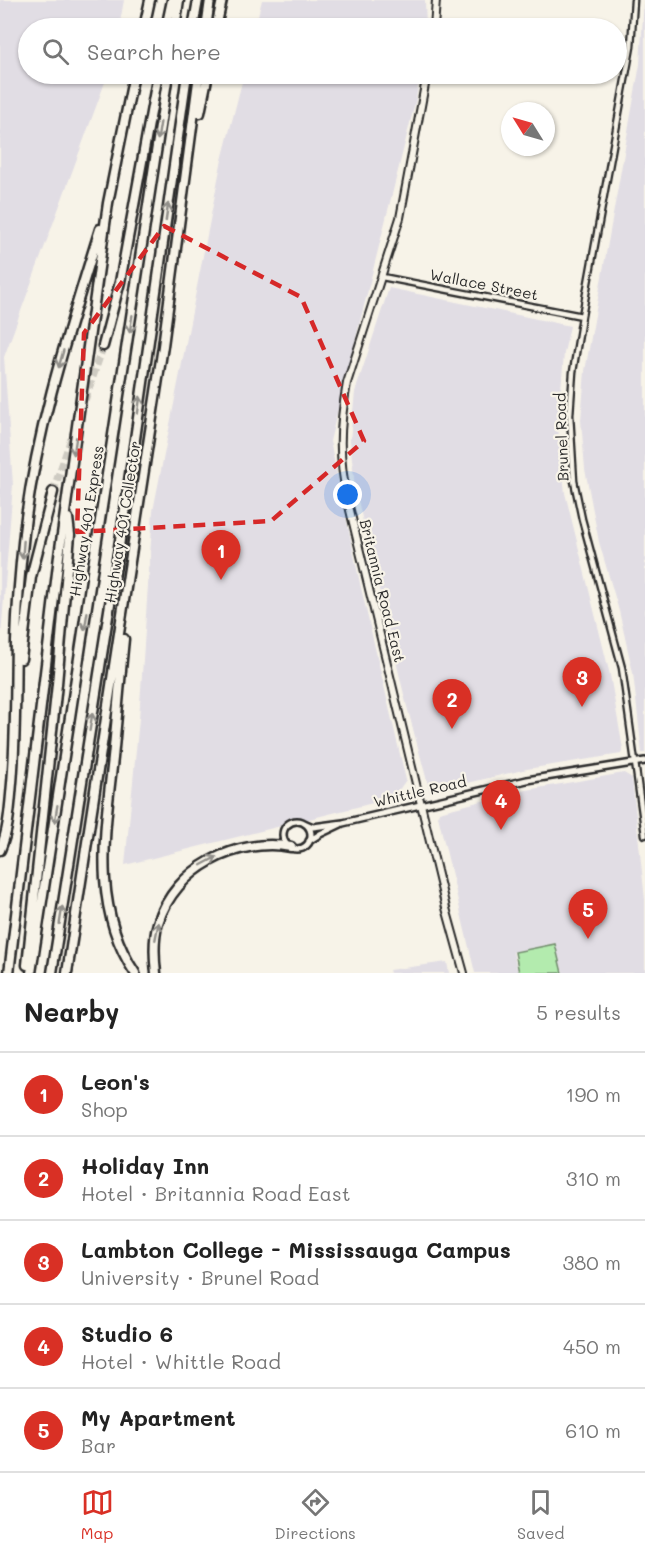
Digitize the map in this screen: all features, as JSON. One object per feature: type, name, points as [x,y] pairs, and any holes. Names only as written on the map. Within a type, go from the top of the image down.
[{"type":"highway","points":[[146,18],[150,0]]},
{"type":"highway","points":[[168,18],[172,0]]},
{"type":"highway","points":[[176,18],[179,0]]},
{"type":"highway","points":[[195,18],[198,0]]},
{"type":"highway","points":[[207,18],[210,0]]},
{"type":"highway","points":[[218,18],[222,0]]},
{"type":"highway","points":[[9,973],[67,506],[108,203],[132,84]]},
{"type":"highway","points":[[103,346],[120,282],[156,84]]},
{"type":"highway","name":"Highway 401 Express","points":[[31,973],[166,84]]},
{"type":"highway","points":[[52,973],[124,514],[186,84]]},
{"type":"highway","name":"Highway 401 Collector","points":[[68,973],[129,579],[187,176],[198,84]]},
{"type":"highway","points":[[187,176],[205,84]]},
{"type":"highway","points":[[0,850],[10,803],[17,628],[24,534],[33,474],[48,404],[108,203]]},
{"type":"highway","points":[[16,695],[31,577],[53,492]]},
{"type":"highway","points":[[26,973],[57,684],[70,535],[67,506]]},
{"type":"highway","points":[[129,579],[104,868],[106,896],[113,931],[135,973]]},
{"type":"highway","points":[[156,973],[154,950],[158,923],[166,903],[190,874],[209,861],[239,850],[265,844],[291,847]]},
{"type":"main road","points":[[435,18],[436,0]]},
{"type":"main road","name":"Britannia Road East","points":[[425,84],[400,218],[342,404],[340,442],[347,499],[446,908],[464,973]]},
{"type":"street","name":"Brunel Road","points":[[627,69],[634,0]]},
{"type":"street","name":"Brunel Road","points":[[624,84],[582,316],[573,372],[570,414],[574,481],[622,668],[645,835]]},
{"type":"street","name":"Wallace Street","points":[[382,277],[582,316]]},
{"type":"street","name":"Whittle Road","points":[[304,823],[313,827],[342,823],[527,780],[645,761]]},
{"type":"street","points":[[292,822],[304,823],[310,832],[309,841],[300,848],[291,847],[284,838],[285,828],[292,822]]},
{"type":"street","name":"Whittle Road","points":[[309,841],[342,823]]},
{"type":"highlighted area","points":[[164,226],[301,297],[364,441],[271,521],[77,532],[84,333]]},
{"type":"shaded area","points":[[0,0],[124,0],[121,18],[18,18],[18,84],[104,84],[4,357],[13,485],[0,648]]},
{"type":"shaded area","points":[[262,0],[425,0],[426,18],[258,18]]},
{"type":"shaded area","points":[[644,0],[645,753],[642,753],[633,673],[619,611],[599,542],[585,469],[581,420],[585,371],[640,64]]},
{"type":"shaded area","points":[[241,84],[418,84],[330,441],[361,588],[406,780],[393,798],[125,865],[139,719],[153,511],[221,164]]},
{"type":"shaded area","points":[[389,288],[570,326],[564,353],[558,428],[565,493],[610,675],[623,749],[621,754],[527,769],[430,792],[406,703],[355,488],[350,440],[355,392]]},
{"type":"shaded area","points":[[624,773],[632,778],[645,900],[645,973],[563,973],[555,943],[513,952],[518,973],[475,973],[438,816],[439,812],[521,791]]},
{"type":"shaded area","points":[[447,962],[449,973],[390,973],[389,970]]},
{"type":"green space","points":[[555,944],[562,973],[519,973],[515,952]]},
{"type":"tunnel","points":[[81,411],[103,346]]},
{"type":"tunnel","points":[[53,492],[74,431]]},
{"type":"place","name":"Leon's","points":[[221,580]]},
{"type":"place","name":"Lambton College - Mississauga Campus","points":[[582,707]]},
{"type":"place","name":"Holiday Inn","points":[[452,729]]},
{"type":"place","name":"Studio 6","points":[[501,830]]},
{"type":"place","name":"My Apartment","points":[[588,939]]}]
